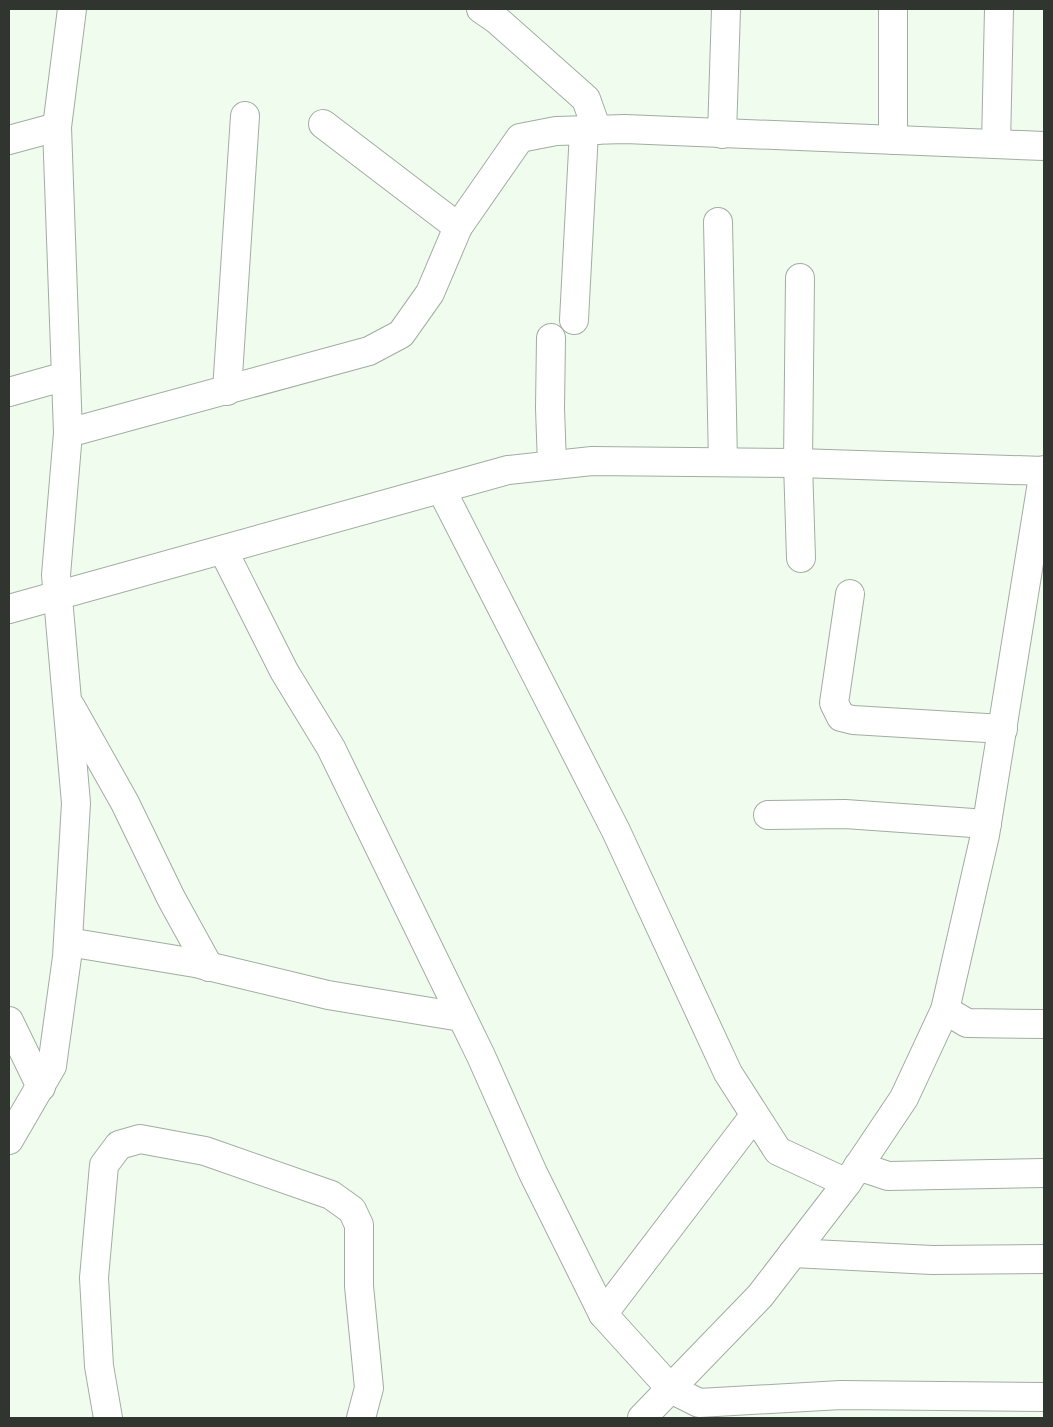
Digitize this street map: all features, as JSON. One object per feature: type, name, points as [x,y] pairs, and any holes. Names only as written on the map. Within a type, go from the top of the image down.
[{"type":"street","points":[[9,1140],[52,1066],[68,942],[76,803],[56,575],[68,433],[57,127],[72,9]]},
{"type":"street","points":[[481,9],[497,20],[586,100],[590,130],[574,320]]},
{"type":"street","points":[[722,134],[726,9]]},
{"type":"street","points":[[893,9],[893,140]]},
{"type":"street","points":[[996,144],[999,9]]},
{"type":"street","points":[[228,391],[245,116]]},
{"type":"street","points":[[323,124],[458,227]]},
{"type":"street","points":[[9,140],[57,127]]},
{"type":"street","points":[[68,433],[228,391],[369,351],[401,334],[430,293],[458,227],[520,138],[556,131],[590,130],[1044,146]]},
{"type":"street","points":[[718,222],[723,462]]},
{"type":"street","points":[[800,278],[798,463],[801,558]]},
{"type":"street","points":[[552,338],[550,408],[552,465]]},
{"type":"street","points":[[9,392],[66,376]]},
{"type":"street","points":[[9,609],[508,470],[592,461],[798,463],[1044,471],[987,824],[945,1010],[904,1098],[852,1174],[760,1296],[642,1418]]},
{"type":"street","points":[[441,489],[616,831],[728,1074],[778,1151],[852,1174],[888,1176],[1044,1173]]},
{"type":"street","points":[[223,550],[284,671],[331,748],[461,1017],[533,1173],[603,1314],[671,1389],[700,1403],[841,1395],[1044,1397]]},
{"type":"street","points":[[850,594],[834,704],[842,717],[853,720],[1003,728]]},
{"type":"street","points":[[67,699],[125,803],[171,898],[210,967]]},
{"type":"street","points":[[768,815],[846,814],[987,824]]},
{"type":"street","points":[[68,942],[210,967],[328,995],[461,1017]]},
{"type":"street","points":[[945,1010],[967,1023],[1044,1024]]},
{"type":"street","points":[[9,1021],[41,1087]]},
{"type":"street","points":[[603,1314],[754,1116]]},
{"type":"street","points":[[108,1418],[99,1366],[94,1278],[104,1165],[119,1146],[140,1139],[205,1151],[331,1195],[352,1210],[359,1225],[360,1286],[368,1388],[361,1418]]},
{"type":"street","points":[[793,1253],[932,1260],[1044,1259]]}]
